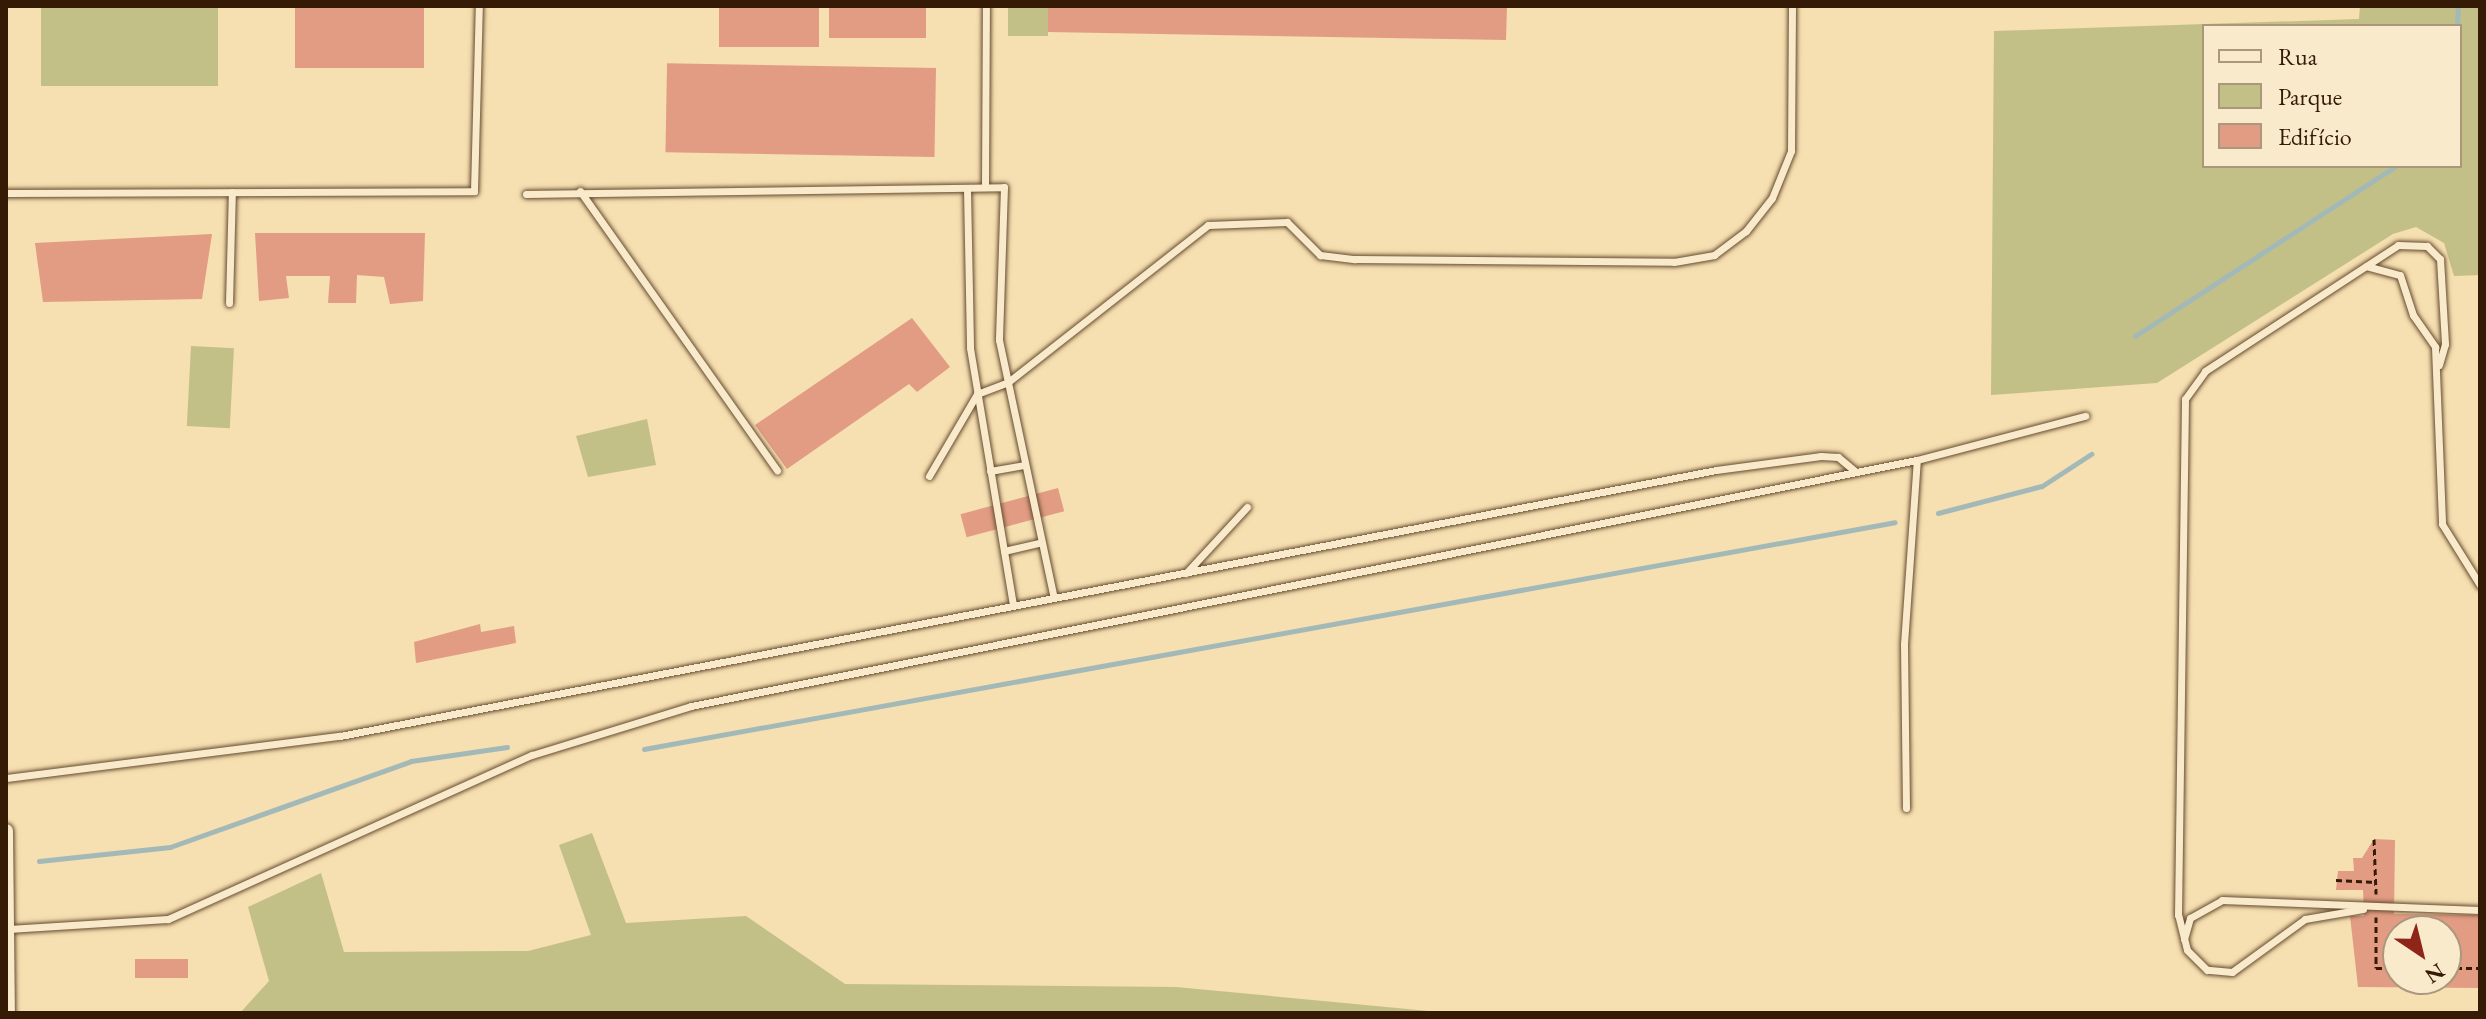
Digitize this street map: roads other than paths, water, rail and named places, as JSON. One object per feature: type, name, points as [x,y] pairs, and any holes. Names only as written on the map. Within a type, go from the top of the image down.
[{"type":"street","points":[[6,831],[8,1013]]},
{"type":"lane","points":[[6,193],[474,191],[479,6]]},
{"type":"lane","points":[[985,185],[986,6]]},
{"type":"lane","points":[[929,476],[977,394],[1008,382],[1208,225],[1287,222],[1320,255],[1355,259],[1674,262],[1714,255],[1772,198],[1791,151],[1792,6]]},
{"type":"lane","points":[[526,194],[1004,187],[999,340],[1039,543],[1053,595]]},
{"type":"lane","points":[[967,189],[977,394],[1013,604]]},
{"type":"lane","points":[[580,191],[777,470]]},
{"type":"lane","points":[[229,303],[232,192]]},
{"type":"lane","points":[[2363,909],[2305,919],[2232,972],[2207,970],[2184,941],[2178,915],[2185,399],[2205,371],[2355,270],[2398,245],[2435,251],[2445,282],[2439,365],[2442,524],[2480,585]]},
{"type":"lane","points":[[2355,270],[2380,264],[2400,275],[2439,365]]},
{"type":"lane","points":[[8,929],[168,919],[532,755],[691,706],[1917,460],[2085,416]]},
{"type":"lane","points":[[6,778],[340,736],[1053,595],[1186,573],[1794,458],[1838,457],[1856,472]]},
{"type":"lane","points":[[1906,808],[1904,657],[1917,460]]},
{"type":"lane","points":[[990,471],[1023,465]]},
{"type":"lane","points":[[1186,573],[1247,507]]},
{"type":"lane","points":[[1004,551],[1039,543]]},
{"type":"lane","points":[[2184,941],[2190,918],[2222,900],[2363,909],[2480,910]]},
{"type":"waterway","points":[[2457,24],[2458,6]]},
{"type":"waterway","points":[[2135,336],[2393,168]]},
{"type":"waterway","points":[[1938,513],[2042,486],[2091,454]]},
{"type":"waterway","points":[[644,749],[1895,522]]},
{"type":"waterway","points":[[39,861],[170,847],[411,761],[507,747]]}]
